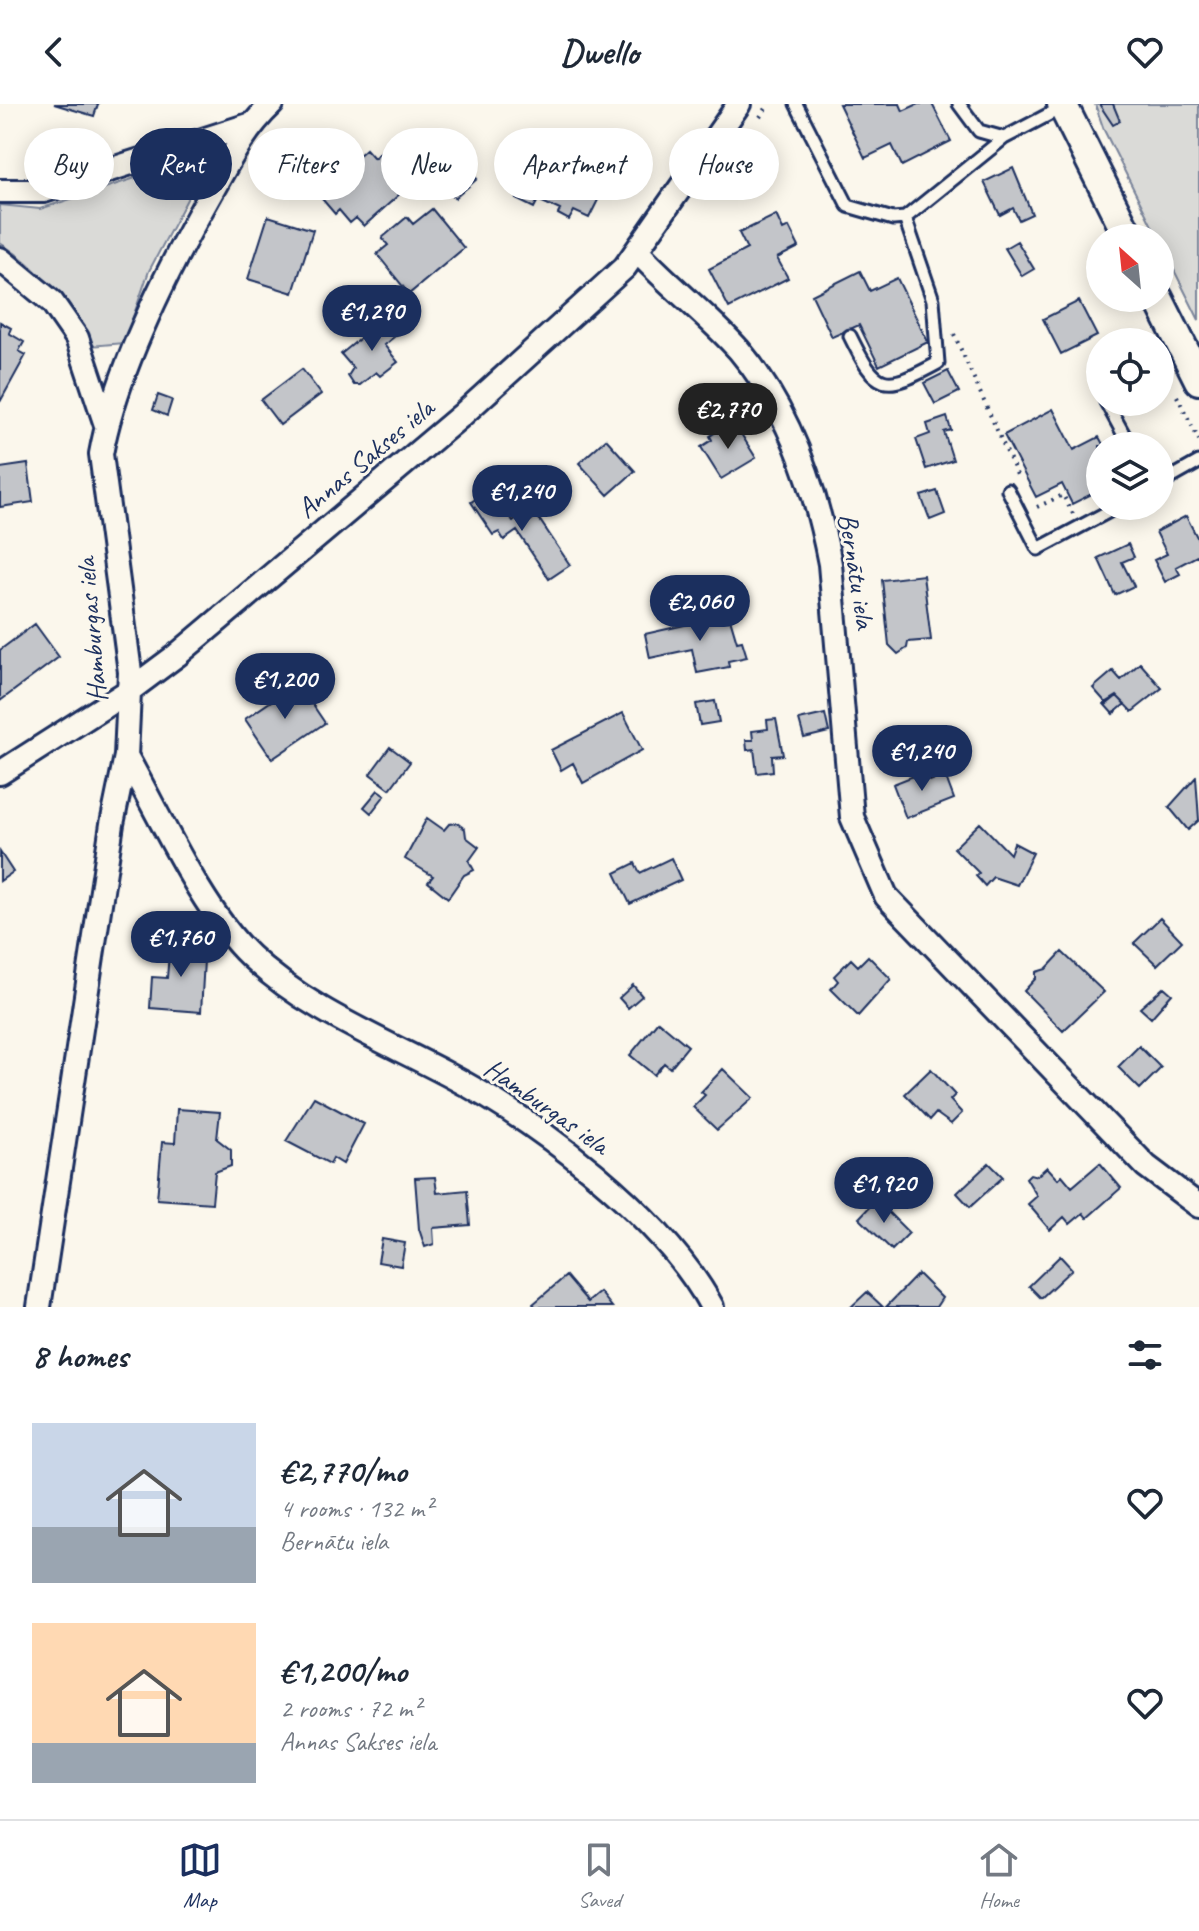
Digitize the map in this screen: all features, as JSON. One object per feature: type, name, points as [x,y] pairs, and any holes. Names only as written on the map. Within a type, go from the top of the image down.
[{"type":"street","name":"Hamburgas iela","points":[[272,104],[249,125],[164,276],[106,425],[101,454],[130,690],[126,756],[189,870],[248,955],[330,1014],[449,1075],[559,1147],[644,1220],[712,1307]]},
{"type":"street","name":"Annas Sakses iela","points":[[0,773],[130,690],[462,415],[625,267],[739,104]]},
{"type":"street","points":[[1063,106],[1122,224]]},
{"type":"street","points":[[0,191],[44,191],[249,125]]},
{"type":"street","name":"Bernātu iela","points":[[637,251],[739,350],[767,391],[800,458],[823,526],[830,564],[852,817],[886,896],[1146,1166],[1199,1206]]},
{"type":"street","points":[[0,259],[52,302],[77,338],[106,425]]},
{"type":"street","points":[[1163,312],[1186,384]]},
{"type":"street","points":[[39,1307],[112,824],[126,756]]},
{"type":"lane","points":[[796,104],[848,206],[893,219],[905,218],[1004,138],[1063,106]]},
{"type":"lane","points":[[959,104],[979,131],[1004,138]]},
{"type":"lane","points":[[850,336],[868,372],[881,382],[903,382],[938,363],[933,300],[905,218]]},
{"type":"lane","points":[[1174,476],[1199,462]]},
{"type":"lane","points":[[1008,490],[1038,549],[1092,520]]},
{"type":"path","points":[[933,300],[943,309],[1019,480]]},
{"type":"path","points":[[1186,384],[1199,440]]},
{"type":"path","points":[[1031,498],[1037,508],[1063,495],[1081,526]]},
{"type":"shaded area","points":[[1095,104],[1199,104],[1199,320],[1174,270],[1174,224],[1151,224],[1104,130]]},
{"type":"shaded area","points":[[130,180],[130,200],[187,200],[149,271],[124,343],[90,346],[52,288],[28,264],[0,243],[0,205],[40,209],[68,200],[114,200],[114,185]]},
{"type":"building","points":[[54,104],[98,104],[94,116]]},
{"type":"building","points":[[839,104],[900,104],[903,111],[918,104],[932,104],[951,141],[902,166],[892,145],[865,158]]},
{"type":"building","points":[[1099,104],[1113,104],[1120,121],[1113,125]]},
{"type":"building","points":[[365,150],[374,158],[381,152],[381,200],[393,200],[364,226],[356,218],[350,223],[339,210],[335,214],[323,200],[365,200]]},
{"type":"building","points":[[1013,168],[1032,214],[1019,220],[1013,208],[1000,215],[984,182]]},
{"type":"building","points":[[518,200],[538,200],[534,208]]},
{"type":"building","points":[[538,200],[598,200],[589,218],[574,211],[569,220],[558,214],[560,210]]},
{"type":"building","points":[[432,209],[464,248],[409,294],[377,254],[388,245],[382,238],[407,217],[413,224]]},
{"type":"building","points":[[776,215],[783,230],[789,227],[799,247],[777,258],[788,278],[729,308],[709,269],[747,249],[739,233]]},
{"type":"building","points":[[268,216],[313,230],[293,293],[248,279]]},
{"type":"building","points":[[1017,241],[1034,269],[1022,276],[1005,248]]},
{"type":"building","points":[[860,271],[870,291],[897,278],[928,342],[879,366],[859,325],[832,337],[812,295]]},
{"type":"building","points":[[1079,301],[1093,328],[1086,328],[1086,342],[1061,354],[1043,319]]},
{"type":"building","points":[[387,316],[400,332],[384,345],[398,362],[380,376],[376,372],[360,385],[354,385],[348,376],[353,368],[341,354]]},
{"type":"building","points":[[0,322],[11,328],[9,333],[24,342],[19,351],[26,355],[0,402]]},
{"type":"building","points":[[302,369],[321,394],[280,425],[261,400]]},
{"type":"building","points":[[948,371],[959,392],[935,404],[924,383]]},
{"type":"building","points":[[158,395],[172,400],[167,416],[153,410]]},
{"type":"building","points":[[1053,409],[1074,450],[1086,444],[1086,497],[1072,504],[1062,484],[1036,497],[1004,435]]},
{"type":"building","points":[[947,417],[951,430],[944,432],[953,460],[926,469],[916,439],[930,434],[927,424]]},
{"type":"building","points":[[733,421],[756,458],[721,479],[701,447],[712,440],[710,436]]},
{"type":"building","points":[[606,439],[635,471],[608,495],[579,463]]},
{"type":"building","points":[[28,464],[33,502],[0,507],[0,468]]},
{"type":"building","points":[[491,489],[513,521],[519,516],[525,525],[537,516],[570,565],[549,579],[517,531],[504,540],[499,532],[493,535],[471,502]]},
{"type":"building","points":[[937,491],[945,514],[930,520],[921,496]]},
{"type":"building","points":[[1186,516],[1199,541],[1199,555],[1176,567],[1180,574],[1165,582],[1154,560],[1167,554],[1156,532]]},
{"type":"building","points":[[1128,544],[1134,557],[1122,562],[1134,586],[1115,595],[1098,558]]},
{"type":"building","points":[[923,575],[931,640],[908,642],[907,648],[898,654],[889,645],[882,580]]},
{"type":"building","points":[[729,615],[737,642],[742,641],[747,657],[728,661],[729,667],[697,673],[692,649],[650,658],[645,634]]},
{"type":"building","points":[[35,624],[59,657],[0,701],[0,650]]},
{"type":"building","points":[[1140,663],[1162,688],[1132,712],[1117,696],[1107,704],[1093,688],[1113,671],[1121,680]]},
{"type":"building","points":[[298,683],[325,723],[272,759],[245,719]]},
{"type":"building","points":[[1117,696],[1125,704],[1113,714],[1104,704]]},
{"type":"building","points":[[715,701],[719,722],[700,725],[696,704]]},
{"type":"building","points":[[623,713],[642,750],[583,783],[573,763],[561,770],[551,750]]},
{"type":"building","points":[[825,714],[829,732],[804,738],[799,720]]},
{"type":"building","points":[[776,719],[783,755],[772,756],[773,771],[757,773],[754,749],[747,750],[746,740],[753,740],[752,731],[768,729],[767,720]]},
{"type":"building","points":[[390,747],[410,762],[390,789],[370,774]]},
{"type":"building","points":[[926,771],[930,781],[945,775],[954,799],[906,818],[893,784]]},
{"type":"building","points":[[1196,777],[1199,820],[1188,830],[1169,807]]},
{"type":"building","points":[[378,790],[385,795],[371,813],[364,807]]},
{"type":"building","points":[[427,818],[444,830],[449,824],[457,823],[465,829],[466,837],[479,847],[469,861],[474,870],[464,875],[448,898],[428,882],[433,876],[405,859]]},
{"type":"building","points":[[980,823],[1010,854],[1014,843],[1033,853],[1017,885],[993,877],[985,886],[976,876],[979,873],[954,848]]},
{"type":"building","points":[[0,852],[13,872],[0,881]]},
{"type":"building","points":[[671,858],[681,880],[630,904],[615,873],[635,863],[640,873]]},
{"type":"building","points":[[1160,918],[1182,941],[1157,965],[1134,943]]},
{"type":"building","points":[[170,941],[205,943],[201,1012],[150,1008],[152,977],[167,978]]},
{"type":"building","points":[[1062,952],[1104,992],[1063,1031],[1024,991],[1036,978],[1036,972],[1046,969]]},
{"type":"building","points":[[868,956],[891,979],[858,1016],[831,989],[838,981],[834,976],[851,959],[858,966]]},
{"type":"building","points":[[633,985],[642,996],[628,1008],[619,998]]},
{"type":"building","points":[[1164,987],[1172,994],[1151,1018],[1140,1008]]},
{"type":"building","points":[[658,1021],[688,1046],[670,1068],[664,1063],[654,1075],[630,1055]]},
{"type":"building","points":[[1139,1046],[1161,1068],[1140,1089],[1118,1067]]},
{"type":"building","points":[[723,1069],[753,1098],[717,1130],[693,1107],[705,1095],[701,1092]]},
{"type":"building","points":[[931,1069],[955,1095],[950,1100],[962,1113],[951,1124],[936,1113],[930,1120],[905,1094]]},
{"type":"building","points":[[314,1097],[364,1124],[343,1164],[333,1158],[330,1164],[286,1141]]},
{"type":"building","points":[[177,1109],[220,1112],[217,1139],[231,1150],[231,1166],[215,1172],[212,1203],[157,1199],[162,1142],[175,1143]]},
{"type":"building","points":[[989,1163],[1003,1177],[970,1207],[957,1193]]},
{"type":"building","points":[[1100,1163],[1121,1188],[1087,1218],[1083,1213],[1070,1224],[1064,1217],[1050,1230],[1028,1204],[1037,1196],[1026,1178],[1030,1174],[1037,1176],[1047,1167],[1058,1179],[1062,1175],[1072,1187]]},
{"type":"building","points":[[435,1177],[437,1193],[467,1190],[470,1225],[433,1228],[434,1244],[425,1247],[419,1229],[415,1178]]},
{"type":"building","points":[[876,1200],[909,1233],[892,1250],[859,1218]]},
{"type":"building","points":[[382,1239],[405,1243],[401,1266],[378,1262]]},
{"type":"building","points":[[1060,1256],[1072,1269],[1041,1298],[1029,1286]]},
{"type":"building","points":[[918,1274],[942,1298],[936,1307],[886,1307]]},
{"type":"building","points":[[566,1276],[588,1302],[600,1292],[612,1307],[536,1307],[533,1304]]},
{"type":"building","points":[[867,1292],[883,1307],[851,1307]]}]
